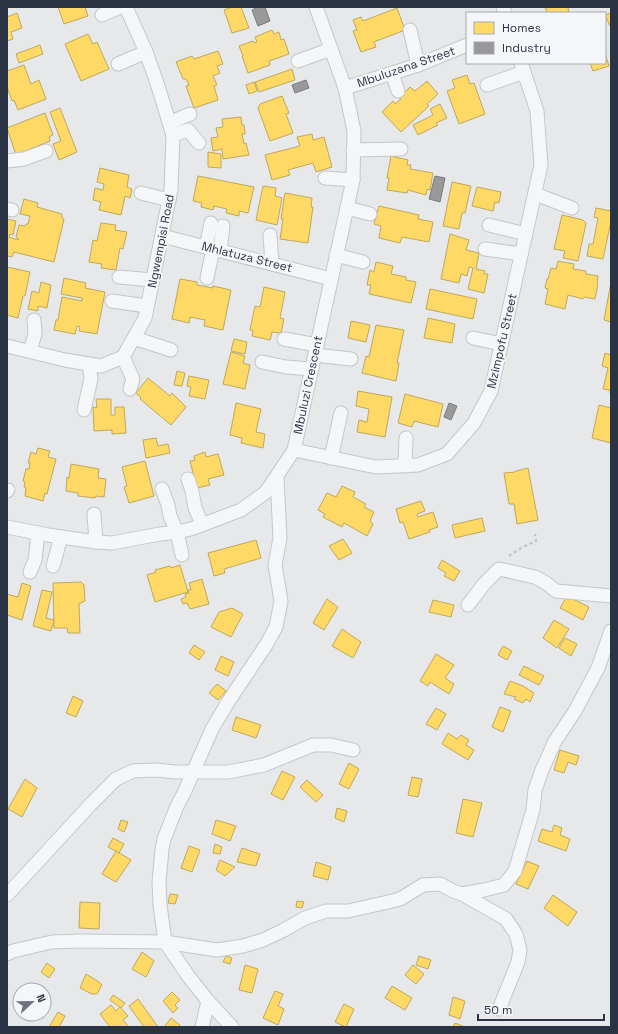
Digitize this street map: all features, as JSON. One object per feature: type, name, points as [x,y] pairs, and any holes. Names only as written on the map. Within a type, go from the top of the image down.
[{"type":"street","points":[[102,15],[120,7]]},
{"type":"street","name":"Ngwempisi Road","points":[[123,357],[145,318],[171,190],[171,129],[146,52],[126,7]]},
{"type":"street","name":"Mbuluzi Crescent","points":[[7,527],[62,537],[112,543],[191,529],[241,510],[266,492],[294,450],[353,180],[354,131],[345,88],[316,7]]},
{"type":"street","points":[[410,30],[418,65]]},
{"type":"street","name":"Mbuluzana Street","points":[[345,88],[418,65],[466,46]]},
{"type":"street","points":[[298,61],[331,50]]},
{"type":"street","points":[[118,64],[146,52]]},
{"type":"street","points":[[487,85],[522,68]]},
{"type":"street","name":"Mzimpofu Street","points":[[294,450],[376,468],[418,465],[447,454],[474,423],[491,391],[541,165],[536,111],[522,68]]},
{"type":"street","points":[[392,73],[398,90]]},
{"type":"street","points":[[171,129],[190,114]]},
{"type":"street","points":[[171,129],[188,130],[199,143]]},
{"type":"street","points":[[353,150],[401,149]]},
{"type":"street","points":[[7,161],[24,159],[46,151]]},
{"type":"street","points":[[324,178],[353,180]]},
{"type":"street","points":[[141,193],[169,200]]},
{"type":"street","points":[[535,194],[572,208]]},
{"type":"street","points":[[347,208],[370,214]]},
{"type":"street","points":[[207,278],[217,225]]},
{"type":"street","points":[[489,225],[526,234]]},
{"type":"street","points":[[270,235],[272,264]]},
{"type":"street","name":"Mhlatuza Street","points":[[162,236],[331,279]]},
{"type":"street","points":[[485,249],[521,254]]},
{"type":"street","points":[[336,255],[363,262]]},
{"type":"street","points":[[119,277],[153,280]]},
{"type":"street","points":[[112,301],[148,306]]},
{"type":"street","points":[[30,351],[35,334],[34,320]]},
{"type":"street","points":[[134,338],[171,350]]},
{"type":"street","points":[[473,338],[501,344]]},
{"type":"street","points":[[284,339],[316,350],[351,359]]},
{"type":"street","points":[[7,346],[65,360],[101,366],[123,357],[133,379],[130,389]]},
{"type":"street","points":[[262,362],[312,369]]},
{"type":"street","points":[[84,410],[91,379],[89,364]]},
{"type":"street","points":[[331,458],[341,414]]},
{"type":"street","points":[[406,438],[406,466]]},
{"type":"street","points":[[232,1027],[208,1001],[189,977],[165,942],[160,905],[159,882],[164,839],[177,806],[212,729],[276,627],[281,601],[275,565],[280,538],[277,477]]},
{"type":"street","points":[[188,479],[192,491],[194,508],[202,524]]},
{"type":"street","points":[[162,489],[168,505],[170,516],[177,532],[182,555]]},
{"type":"street","points":[[94,514],[96,542]]},
{"type":"street","points":[[30,572],[35,560],[38,533]]},
{"type":"street","points":[[54,566],[62,537]]},
{"type":"street","points":[[468,604],[484,584],[499,569],[535,577],[546,583],[556,592],[611,596]]},
{"type":"street","points":[[462,894],[504,885],[515,871],[533,810],[535,790],[542,770],[555,741],[575,711],[598,668],[611,631]]},
{"type":"street","points":[[7,895],[116,779],[133,771],[156,770],[176,772],[228,772],[264,765],[313,745],[331,745],[353,750]]},
{"type":"street","points":[[7,954],[13,951],[52,942],[80,941],[165,942],[217,950],[243,946],[263,940],[305,918],[326,911],[348,911],[400,899],[424,884],[440,884],[462,894],[506,919],[516,934],[520,950],[518,962],[499,1009]]},
{"type":"street","points":[[202,1027],[208,1001]]},
{"type":"path","points":[[499,569],[508,557],[521,548],[536,541],[535,534]]},
{"type":"building: Homes","points":[[58,7],[85,7],[88,16],[64,24]]},
{"type":"building: Homes","points":[[232,7],[241,7],[249,28],[232,33],[224,10]]},
{"type":"building: Homes","points":[[545,7],[572,7],[568,8],[569,12],[547,12]]},
{"type":"building: Homes","points":[[397,8],[405,30],[374,42],[376,47],[361,52],[353,31],[357,30],[353,20],[361,17],[363,21]]},
{"type":"building: Homes","points":[[17,13],[22,28],[11,32],[13,39],[7,41],[7,17]]},
{"type":"building: Homes","points":[[611,13],[611,26],[606,17],[606,15]]},
{"type":"building: Homes","points":[[272,30],[274,34],[279,32],[281,40],[284,39],[289,54],[269,61],[270,65],[248,73],[239,46],[253,41],[254,43],[257,42],[255,37]]},
{"type":"building: Homes","points":[[88,34],[93,44],[97,42],[109,69],[81,81],[65,44]]},
{"type":"building: Homes","points":[[40,45],[43,54],[19,63],[16,54]]},
{"type":"building: Homes","points":[[218,51],[223,64],[217,66],[220,73],[213,76],[217,85],[214,86],[218,100],[194,108],[186,86],[189,85],[186,79],[183,79],[176,62],[192,56],[194,59]]},
{"type":"building: Homes","points":[[606,56],[609,66],[593,71],[590,64],[606,64]]},
{"type":"building: Homes","points":[[24,65],[31,84],[39,80],[46,99],[18,110],[14,100],[12,101],[7,87],[7,71]]},
{"type":"building: Homes","points":[[292,69],[295,80],[259,92],[255,82]]},
{"type":"building: Homes","points":[[467,75],[470,84],[474,83],[485,114],[459,124],[447,91],[455,88],[452,80]]},
{"type":"building: Homes","points":[[427,81],[438,94],[427,104],[429,106],[401,132],[382,112],[393,101],[395,104],[401,99],[399,98],[410,87],[415,91]]},
{"type":"building: Homes","points":[[254,82],[257,91],[249,94],[246,85]]},
{"type":"building: Homes","points":[[282,96],[289,113],[286,114],[293,133],[270,141],[258,108],[260,104]]},
{"type":"building: Homes","points":[[440,104],[447,118],[436,123],[438,125],[418,135],[413,125],[433,115],[430,109]]},
{"type":"building: Homes","points":[[60,108],[77,152],[59,160],[53,144],[61,141],[50,112]]},
{"type":"building: Homes","points":[[45,113],[53,135],[49,137],[50,141],[16,155],[7,128]]},
{"type":"building: Homes","points":[[241,117],[245,134],[242,134],[244,144],[246,143],[249,155],[223,159],[222,149],[213,151],[211,138],[218,137],[216,128],[223,127],[222,119]]},
{"type":"building: Homes","points":[[312,134],[313,140],[324,137],[332,167],[316,172],[313,163],[288,170],[290,175],[272,180],[265,155],[300,146],[297,137]]},
{"type":"building: Homes","points":[[208,152],[221,154],[221,168],[208,167]]},
{"type":"building: Homes","points":[[391,156],[408,160],[407,165],[411,165],[410,169],[433,173],[430,190],[427,189],[426,195],[408,190],[407,193],[387,190],[389,178],[387,178]]},
{"type":"building: Homes","points":[[100,168],[129,175],[127,187],[132,189],[130,198],[125,196],[121,215],[99,210],[101,202],[93,200],[95,188],[103,190],[104,184],[97,182]]},
{"type":"building: Homes","points":[[198,176],[254,187],[248,213],[239,211],[239,216],[226,213],[227,209],[214,206],[213,210],[201,207],[202,203],[193,201]]},
{"type":"building: Homes","points":[[452,182],[471,186],[465,213],[462,213],[459,229],[443,226]]},
{"type":"building: Homes","points":[[263,186],[276,188],[275,196],[282,198],[277,225],[256,220]]},
{"type":"building: Homes","points":[[477,187],[501,192],[499,203],[495,202],[493,211],[472,206]]},
{"type":"building: Homes","points":[[285,193],[312,198],[311,207],[313,207],[308,243],[280,239]]},
{"type":"building: Homes","points":[[24,199],[38,203],[37,207],[62,214],[62,218],[64,219],[54,262],[14,252],[12,257],[7,256],[7,219],[16,221],[13,235],[10,234],[9,237],[18,240],[16,237],[19,225],[25,226],[28,224],[30,216],[20,214]]},
{"type":"building: Homes","points":[[379,206],[419,215],[418,219],[433,222],[429,242],[402,237],[400,243],[379,238],[381,226],[374,224]]},
{"type":"building: Homes","points":[[596,208],[611,211],[611,221],[603,259],[587,256],[589,244],[593,244],[598,218],[594,217]]},
{"type":"building: Homes","points":[[562,215],[583,220],[586,223],[578,261],[563,258],[565,251],[554,249]]},
{"type":"building: Homes","points":[[101,223],[116,225],[115,230],[127,232],[123,249],[120,248],[116,270],[101,268],[102,264],[89,262],[93,240],[97,241]]},
{"type":"building: Homes","points":[[450,234],[469,240],[466,250],[479,253],[476,269],[485,271],[484,274],[488,274],[484,293],[468,289],[473,268],[469,267],[467,276],[461,274],[459,283],[441,279]]},
{"type":"building: Homes","points":[[558,261],[574,264],[573,269],[586,271],[586,274],[598,276],[595,299],[584,297],[583,299],[568,295],[565,309],[545,304],[548,289],[545,288],[547,279],[551,268],[556,269]]},
{"type":"building: Homes","points":[[376,262],[393,266],[391,274],[406,277],[406,280],[416,282],[411,303],[369,294],[371,285],[367,285],[370,270],[374,272]]},
{"type":"building: Homes","points":[[7,267],[30,272],[25,296],[23,296],[18,318],[7,315]]},
{"type":"building: Homes","points":[[64,278],[86,283],[85,288],[105,292],[97,334],[79,331],[80,327],[77,326],[75,334],[54,330],[56,320],[58,320],[62,297],[82,301],[82,298],[61,294]]},
{"type":"building: Homes","points":[[180,279],[197,282],[197,285],[213,288],[213,286],[231,290],[223,330],[204,326],[205,320],[190,317],[189,323],[172,319]]},
{"type":"building: Homes","points":[[41,282],[51,285],[47,308],[38,306],[38,311],[28,309],[32,291],[39,293]]},
{"type":"building: Homes","points":[[611,282],[611,322],[604,320]]},
{"type":"building: Homes","points":[[264,287],[285,292],[280,318],[284,319],[281,333],[272,332],[270,340],[252,336],[253,331],[250,330],[255,306],[260,307]]},
{"type":"building: Homes","points":[[430,289],[477,299],[473,319],[426,309]]},
{"type":"building: Homes","points":[[428,318],[455,324],[452,343],[424,338]]},
{"type":"building: Homes","points":[[351,321],[370,325],[366,342],[348,338]]},
{"type":"building: Homes","points":[[376,325],[404,330],[397,363],[399,363],[396,381],[362,373],[366,356],[369,357]]},
{"type":"building: Homes","points":[[234,339],[247,342],[245,354],[231,351]]},
{"type":"building: Homes","points":[[231,352],[245,356],[243,363],[250,365],[245,389],[223,384]]},
{"type":"building: Homes","points":[[605,353],[611,355],[611,393],[610,390],[603,389],[608,368],[602,366]]},
{"type":"building: Homes","points":[[177,371],[185,373],[182,386],[174,385]]},
{"type":"building: Homes","points":[[189,376],[209,380],[205,399],[189,396],[191,387],[187,386]]},
{"type":"building: Homes","points":[[148,378],[170,396],[172,393],[186,407],[171,425],[140,399],[141,398],[136,393]]},
{"type":"building: Homes","points":[[358,391],[392,397],[385,437],[357,432],[359,420],[367,422],[369,409],[356,406]]},
{"type":"building: Homes","points":[[405,394],[443,404],[438,427],[414,421],[412,427],[398,423]]},
{"type":"building: Homes","points":[[96,399],[111,399],[111,415],[115,415],[115,407],[124,407],[126,433],[112,434],[112,430],[94,431],[93,407],[97,408]]},
{"type":"building: Homes","points":[[236,403],[261,409],[256,432],[265,434],[263,448],[241,443],[242,438],[230,435]]},
{"type":"building: Homes","points":[[599,405],[611,408],[611,443],[592,438]]},
{"type":"building: Homes","points":[[156,438],[158,446],[168,444],[170,453],[146,458],[143,440]]},
{"type":"building: Homes","points":[[38,448],[50,451],[48,457],[56,459],[47,494],[45,493],[43,501],[25,496],[26,488],[24,487],[25,482],[23,481],[26,469],[29,469],[30,463],[28,463],[31,452],[36,454]]},
{"type":"building: Homes","points":[[205,452],[206,457],[218,454],[224,475],[208,479],[210,485],[197,488],[190,461],[195,460],[194,456]]},
{"type":"building: Homes","points":[[145,461],[154,496],[129,503],[124,487],[127,486],[122,467]]},
{"type":"building: Homes","points":[[71,464],[99,469],[98,478],[106,479],[104,497],[96,496],[95,498],[78,496],[78,493],[66,491],[67,477],[69,478]]},
{"type":"building: Homes","points":[[528,468],[538,520],[517,524],[514,504],[509,504],[504,473],[515,472]]},
{"type":"building: Homes","points":[[342,486],[355,492],[353,497],[366,504],[364,507],[374,512],[370,521],[373,524],[367,536],[344,523],[342,527],[323,517],[325,514],[318,510],[327,493],[336,497]]},
{"type":"building: Homes","points":[[421,501],[425,511],[417,514],[418,517],[433,512],[438,527],[429,530],[430,532],[409,539],[403,522],[400,523],[396,509]]},
{"type":"building: Homes","points":[[482,518],[485,531],[455,538],[452,525]]},
{"type":"building: Homes","points":[[343,539],[352,553],[339,560],[329,546]]},
{"type":"building: Homes","points":[[256,540],[261,558],[224,569],[225,573],[214,576],[208,553]]},
{"type":"building: Homes","points":[[442,560],[460,571],[454,581],[444,576],[446,573],[438,568]]},
{"type":"building: Homes","points":[[180,565],[188,592],[155,602],[147,575],[156,572],[155,570]]},
{"type":"building: Homes","points":[[202,579],[209,604],[190,609],[187,603],[183,604],[181,599],[186,597],[185,594],[189,593],[188,590],[191,590],[189,583]]},
{"type":"building: Homes","points":[[81,582],[84,585],[85,601],[79,604],[80,633],[68,633],[67,628],[54,628],[53,583]]},
{"type":"building: Homes","points":[[22,583],[31,586],[22,620],[7,615],[7,594],[18,597]]},
{"type":"building: Homes","points":[[42,590],[52,592],[46,618],[54,620],[51,631],[33,626]]},
{"type":"building: Homes","points":[[567,596],[589,607],[583,620],[560,608]]},
{"type":"building: Homes","points":[[327,599],[338,607],[324,630],[313,623]]},
{"type":"building: Homes","points":[[433,600],[454,605],[451,617],[429,612]]},
{"type":"building: Homes","points":[[232,608],[243,614],[231,637],[211,627],[219,612]]},
{"type":"building: Homes","points":[[554,620],[569,629],[557,648],[543,638]]},
{"type":"building: Homes","points":[[342,629],[361,642],[353,658],[332,646]]},
{"type":"building: Homes","points":[[565,638],[577,644],[571,656],[559,648]]},
{"type":"building: Homes","points":[[194,645],[205,652],[199,660],[189,653]]},
{"type":"building: Homes","points":[[503,646],[512,651],[507,660],[498,655]]},
{"type":"building: Homes","points":[[436,654],[454,665],[445,678],[454,684],[449,694],[430,682],[428,686],[420,681]]},
{"type":"building: Homes","points":[[221,656],[234,662],[228,676],[215,670]]},
{"type":"building: Homes","points":[[524,666],[544,676],[539,685],[519,675]]},
{"type":"building: Homes","points":[[510,681],[523,686],[534,693],[530,702],[526,699],[523,703],[514,699],[516,697],[504,694]]},
{"type":"building: Homes","points":[[217,684],[226,691],[218,700],[209,693]]},
{"type":"building: Homes","points":[[73,696],[83,701],[76,717],[66,713]]},
{"type":"building: Homes","points":[[500,707],[511,711],[503,732],[492,727]]},
{"type":"building: Homes","points":[[436,708],[446,714],[437,730],[426,724]]},
{"type":"building: Homes","points":[[236,717],[261,725],[256,738],[232,730]]},
{"type":"building: Homes","points":[[448,733],[457,739],[461,735],[469,740],[466,745],[474,750],[468,760],[442,744]]},
{"type":"building: Homes","points":[[560,750],[579,756],[576,765],[568,762],[564,773],[554,770]]},
{"type":"building: Homes","points":[[349,763],[359,769],[349,789],[339,784]]},
{"type":"building: Homes","points":[[282,771],[295,777],[283,800],[271,794]]},
{"type":"building: Homes","points":[[412,777],[422,779],[418,797],[408,795]]},
{"type":"building: Homes","points":[[25,779],[37,788],[22,817],[8,809]]},
{"type":"building: Homes","points":[[307,780],[323,795],[316,802],[300,787]]},
{"type":"building: Homes","points":[[463,799],[482,803],[473,837],[456,833]]},
{"type":"building: Homes","points":[[337,808],[347,811],[344,822],[335,818]]},
{"type":"building: Homes","points":[[121,820],[128,822],[124,832],[118,829]]},
{"type":"building: Homes","points":[[216,820],[236,826],[230,841],[212,834]]},
{"type":"building: Homes","points":[[554,825],[562,828],[560,835],[570,839],[566,851],[538,841],[542,829],[552,832]]},
{"type":"building: Homes","points":[[113,838],[124,844],[119,853],[108,847]]},
{"type":"building: Homes","points":[[215,844],[222,847],[220,854],[213,853]]},
{"type":"building: Homes","points":[[189,846],[200,850],[192,872],[181,868]]},
{"type":"building: Homes","points":[[242,848],[260,854],[256,866],[237,862]]},
{"type":"building: Homes","points":[[116,851],[131,860],[116,882],[102,874]]},
{"type":"building: Homes","points":[[220,860],[235,867],[225,876],[216,870]]},
{"type":"building: Homes","points":[[527,861],[539,866],[528,889],[516,884]]},
{"type":"building: Homes","points":[[316,862],[331,867],[328,880],[313,876]]},
{"type":"building: Homes","points":[[170,894],[178,895],[175,904],[168,903]]},
{"type":"building: Homes","points":[[553,895],[577,912],[568,926],[544,908]]},
{"type":"building: Homes","points":[[297,901],[304,902],[302,908],[296,907]]},
{"type":"building: Homes","points":[[80,902],[100,903],[99,929],[79,928]]},
{"type":"building: Homes","points":[[142,952],[154,961],[146,977],[132,969]]},
{"type":"building: Homes","points":[[226,956],[232,958],[230,964],[223,962]]},
{"type":"building: Homes","points":[[419,956],[431,960],[428,969],[416,965]]},
{"type":"building: Homes","points":[[47,963],[55,969],[49,978],[41,972]]},
{"type":"building: Homes","points":[[245,965],[258,969],[252,993],[239,990]]},
{"type":"building: Homes","points":[[413,965],[424,974],[416,984],[405,975]]},
{"type":"building: Homes","points":[[86,974],[102,985],[97,994],[92,994],[80,988]]},
{"type":"building: Homes","points":[[392,986],[412,998],[405,1010],[385,998]]},
{"type":"building: Homes","points":[[275,991],[283,994],[278,1006],[284,1009],[278,1025],[263,1018]]},
{"type":"building: Homes","points":[[172,992],[180,1000],[175,1005],[178,1008],[173,1013],[163,1001]]},
{"type":"building: Homes","points":[[113,995],[125,1003],[121,1008],[110,1000]]},
{"type":"building: Homes","points":[[453,997],[465,1001],[460,1019],[449,1015]]},
{"type":"building: Homes","points":[[138,999],[158,1027],[144,1027],[129,1006]]},
{"type":"building: Homes","points":[[344,1004],[354,1009],[346,1027],[335,1022]]},
{"type":"building: Homes","points":[[111,1005],[116,1011],[120,1007],[128,1016],[123,1020],[129,1027],[110,1027],[100,1014]]},
{"type":"building: Homes","points":[[58,1012],[65,1016],[59,1027],[49,1027]]},
{"type":"building: Homes","points":[[171,1018],[180,1025],[178,1027],[165,1026]]},
{"type":"building: Homes","points":[[455,1023],[465,1027],[453,1027]]},
{"type":"building: Industry","points":[[258,7],[265,7],[270,21],[258,26],[252,10]]},
{"type":"building: Industry","points":[[306,80],[309,88],[295,93],[292,85]]},
{"type":"building: Industry","points":[[435,176],[445,178],[440,202],[429,199]]},
{"type":"building: Industry","points":[[449,403],[457,406],[451,420],[444,417]]}]
